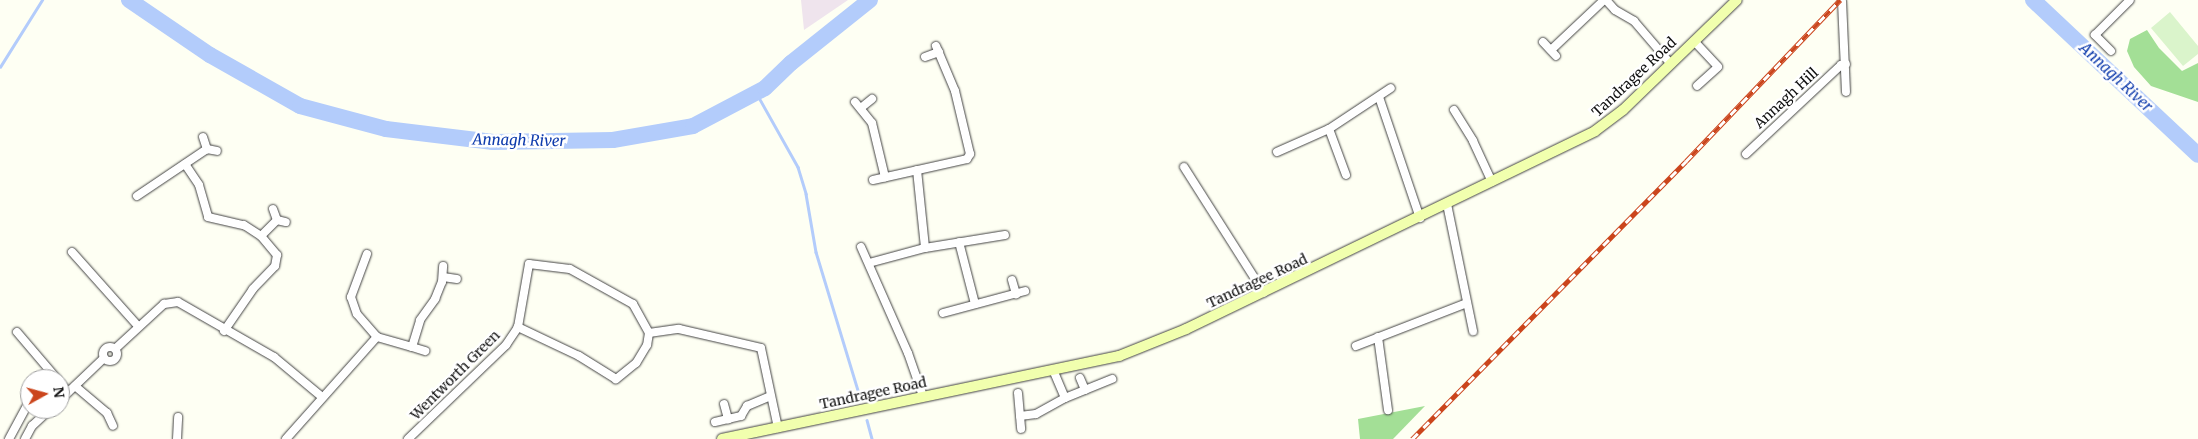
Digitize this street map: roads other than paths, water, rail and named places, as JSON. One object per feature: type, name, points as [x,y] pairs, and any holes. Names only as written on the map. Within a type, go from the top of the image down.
[{"type":"main road","name":"Tandragee Road","points":[[722,439],[739,437],[923,396],[1053,370],[1141,348],[1264,293],[1595,131],[1623,110],[1736,0]]},
{"type":"street","points":[[1543,42],[1553,53],[1605,0],[1615,10],[1634,21],[1670,63]]},
{"type":"street","points":[[2111,51],[2095,34],[2130,0]]},
{"type":"street","points":[[1842,1],[1846,92]]},
{"type":"street","points":[[1694,40],[1718,67],[1697,86]]},
{"type":"street","points":[[873,180],[967,159],[970,154],[955,91],[938,49],[925,57]]},
{"type":"street","name":"Annagh Hill","points":[[1746,154],[1840,65],[1846,64]]},
{"type":"street","points":[[1278,152],[1328,129],[1391,88]]},
{"type":"street","points":[[1379,97],[1420,218]]},
{"type":"street","points":[[872,98],[859,104],[878,141],[885,177]]},
{"type":"street","points":[[1454,110],[1474,141],[1492,182]]},
{"type":"street","points":[[1328,129],[1346,175]]},
{"type":"street","points":[[203,137],[207,149]]},
{"type":"street","points":[[137,196],[207,149],[217,151]]},
{"type":"street","points":[[185,164],[199,185],[208,217],[232,220],[261,236],[277,255],[277,263],[253,289],[224,330]]},
{"type":"street","points":[[1184,167],[1264,293]]},
{"type":"street","points":[[918,170],[925,248]]},
{"type":"street","points":[[1447,204],[1473,331]]},
{"type":"street","points":[[273,209],[277,220]]},
{"type":"street","points":[[261,236],[277,220]]},
{"type":"street","points":[[277,220],[286,222]]},
{"type":"street","points":[[869,263],[925,248],[1005,235]]},
{"type":"street","points":[[959,242],[975,304]]},
{"type":"street","points":[[861,247],[923,396]]},
{"type":"street","points":[[72,252],[138,326]]},
{"type":"street","points":[[367,254],[353,291],[352,305],[377,338],[425,352]]},
{"type":"street","name":"Wentworth Green","points":[[408,439],[506,345],[518,326],[530,264],[570,269],[633,304],[649,333],[647,345],[636,364],[616,379],[579,356],[518,326]]},
{"type":"street","points":[[412,347],[420,320],[435,299],[443,277],[443,266]]},
{"type":"street","points":[[443,277],[457,279]]},
{"type":"street","points":[[1012,280],[1016,294]]},
{"type":"street","points":[[943,312],[1025,291]]},
{"type":"street","points":[[70,390],[104,358],[105,348],[115,350],[138,326],[164,304],[173,301],[274,357],[322,397]]},
{"type":"street","points":[[1356,346],[1468,304]]},
{"type":"street","points":[[649,333],[679,329],[761,348],[778,428]]},
{"type":"street","points":[[17,332],[48,369]]},
{"type":"street","points":[[1378,337],[1388,410]]},
{"type":"street","points":[[286,439],[377,338]]},
{"type":"street","points":[[1053,370],[1065,398]]},
{"type":"street","points":[[1080,378],[1085,390]]},
{"type":"street","points":[[1020,416],[1036,414],[1065,398],[1112,379]]},
{"type":"street","points":[[75,386],[107,414],[113,426]]},
{"type":"street","points":[[1018,393],[1021,429]]},
{"type":"street","points":[[716,422],[742,416],[747,406],[770,396]]},
{"type":"street","points":[[724,404],[728,419]]},
{"type":"street","points":[[178,417],[178,439]]},
{"type":"street","points":[[9,439],[20,419]]},
{"type":"street","points":[[25,439],[32,426],[39,419]]},
{"type":"waterway","points":[[0,67],[42,0]]},
{"type":"waterway","name":"Annagh River","points":[[129,0],[210,55],[300,106],[386,129],[493,142],[613,140],[693,126],[765,88],[791,63],[870,0]]},
{"type":"waterway","name":"Annagh River","points":[[2033,0],[2198,155]]},
{"type":"waterway","points":[[757,94],[798,167],[806,194],[816,252],[858,390]]},
{"type":"waterway","points":[[867,420],[872,439]]},
{"type":"railway","points":[[1412,439],[1686,161],[1840,0]]}]
